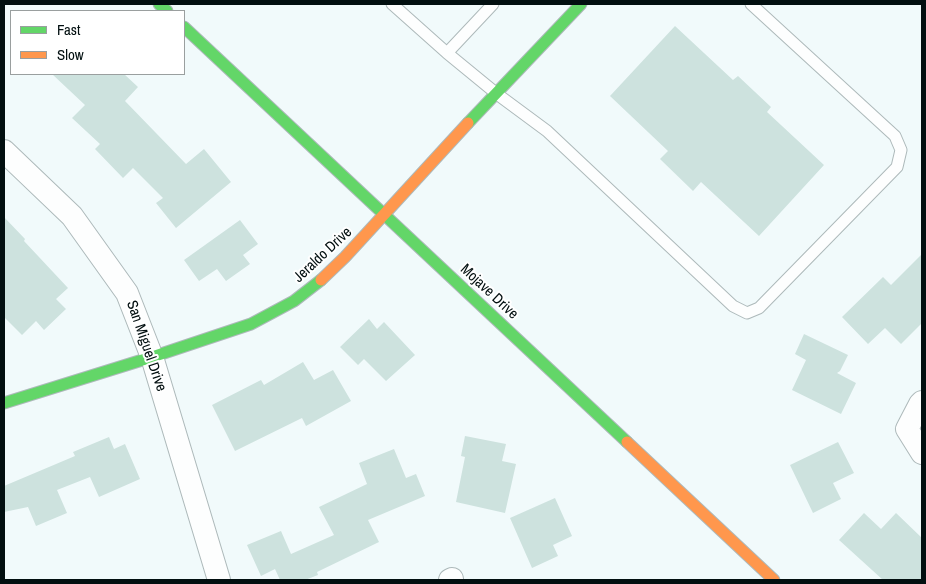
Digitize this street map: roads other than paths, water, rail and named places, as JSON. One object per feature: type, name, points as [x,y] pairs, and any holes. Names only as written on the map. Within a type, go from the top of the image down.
[{"type":"main road","name":"Jeraldo Drive","points":[[4,403],[252,324],[294,301],[329,273],[385,215],[575,6]]},
{"type":"main road","name":"Mojave Drive","points":[[185,27],[774,580]]},
{"type":"street","name":"San Miguel Drive","points":[[4,151],[72,216],[127,292],[152,357],[219,580]]},
{"type":"street","points":[[922,402],[908,429],[922,453]]},
{"type":"lane","points":[[392,4],[447,53],[547,132],[733,306],[747,313],[759,308],[898,167],[902,150],[895,136],[751,4]]},
{"type":"lane","points":[[447,53],[486,6]]}]
